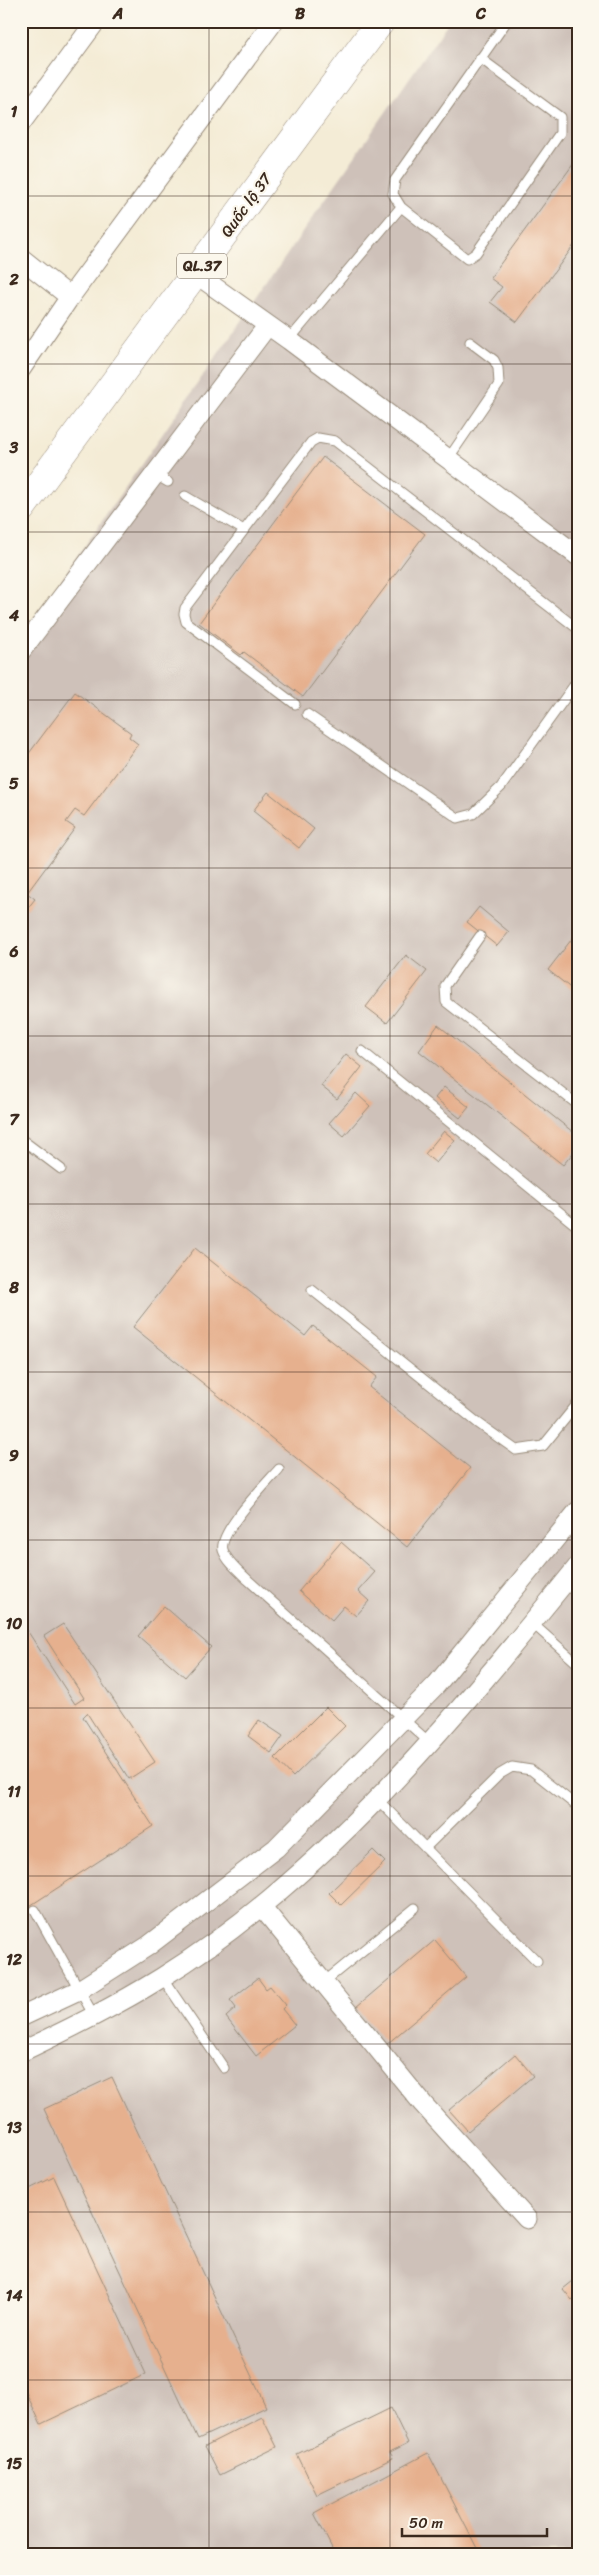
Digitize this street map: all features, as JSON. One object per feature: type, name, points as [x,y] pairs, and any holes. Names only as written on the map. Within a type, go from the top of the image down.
[{"type":"highway","name":"Quốc lộ 37","points":[[21,509],[381,21]]},
{"type":"street","points":[[21,123],[96,21]]},
{"type":"street","points":[[21,369],[70,297],[274,21]]},
{"type":"street","points":[[21,258],[70,297]]},
{"type":"street","points":[[196,274],[289,340],[578,556]]},
{"type":"street","points":[[21,650],[161,478],[268,325]]},
{"type":"street","points":[[21,2017],[79,1990],[148,1946],[276,1848],[437,1684],[578,1511]]},
{"type":"street","points":[[21,2052],[94,2016],[162,1977],[261,1906],[321,1853],[429,1742],[532,1623],[578,1566]]},
{"type":"street","points":[[261,1906],[423,2104],[526,2219]]},
{"type":"lane","points":[[480,58],[560,117],[560,133],[476,253],[467,259],[401,207],[393,194],[395,180],[480,58],[508,21]]},
{"type":"lane","points":[[289,340],[401,207]]},
{"type":"lane","points":[[448,459],[499,384],[498,368],[494,360],[470,342]]},
{"type":"lane","points":[[295,704],[184,618],[185,608],[242,529],[311,442],[318,438],[328,438],[578,629]]},
{"type":"lane","points":[[185,496],[242,529]]},
{"type":"lane","points":[[308,714],[458,818],[473,814],[501,787],[578,680]]},
{"type":"lane","points":[[480,936],[445,986],[446,1002],[578,1105]]},
{"type":"lane","points":[[362,1051],[578,1227]]},
{"type":"lane","points":[[21,1139],[61,1169]]},
{"type":"lane","points":[[312,1290],[478,1423],[516,1450],[544,1446],[578,1403]]},
{"type":"lane","points":[[279,1469],[231,1527],[223,1540],[223,1550],[229,1560],[248,1580],[429,1742]]},
{"type":"lane","points":[[532,1623],[578,1664]]},
{"type":"lane","points":[[425,1848],[500,1774],[512,1767],[531,1770],[578,1807]]},
{"type":"lane","points":[[376,1798],[537,1961]]},
{"type":"lane","points":[[324,1982],[416,1908]]},
{"type":"lane","points":[[35,1910],[94,2016]]},
{"type":"lane","points":[[162,1977],[224,2068]]},
{"type":"shaded area","points":[[449,21],[578,21],[578,2554],[21,2554],[21,638]]},
{"type":"building","points":[[574,163],[578,166],[578,240],[517,322],[490,302],[502,287],[490,278]]},
{"type":"building","points":[[323,457],[425,534],[303,697],[244,652],[241,655],[199,623]]},
{"type":"building","points":[[75,692],[131,733],[129,737],[138,744],[84,816],[75,810],[66,822],[75,828],[27,893],[35,899],[27,909],[21,904],[21,764]]},
{"type":"building","points":[[268,792],[314,829],[299,848],[253,811]]},
{"type":"building","points":[[479,907],[509,932],[497,946],[467,922]]},
{"type":"building","points":[[578,931],[578,994],[548,970]]},
{"type":"building","points":[[406,955],[427,971],[387,1023],[366,1007]]},
{"type":"building","points":[[438,1025],[578,1136],[578,1147],[563,1165],[419,1051]]},
{"type":"building","points":[[346,1054],[362,1067],[337,1099],[321,1086]]},
{"type":"building","points":[[444,1087],[469,1107],[460,1118],[435,1098]]},
{"type":"building","points":[[356,1093],[370,1106],[344,1136],[329,1123]]},
{"type":"building","points":[[444,1131],[455,1140],[436,1163],[425,1154]]},
{"type":"building","points":[[195,1248],[305,1336],[313,1326],[377,1377],[369,1387],[470,1468],[407,1547],[133,1327]]},
{"type":"building","points":[[341,1542],[375,1572],[358,1591],[369,1601],[356,1616],[344,1606],[332,1620],[299,1591]]},
{"type":"building","points":[[164,1606],[211,1647],[185,1677],[138,1636]]},
{"type":"building","points":[[21,1621],[75,1704],[84,1698],[44,1636],[63,1624],[155,1762],[129,1779],[87,1713],[83,1717],[153,1826],[25,1909],[21,1903]]},
{"type":"building","points":[[326,1707],[345,1726],[293,1777],[275,1758]]},
{"type":"building","points":[[259,1720],[283,1736],[271,1753],[248,1736]]},
{"type":"building","points":[[373,1850],[385,1862],[341,1905],[329,1893]]},
{"type":"building","points":[[435,1940],[466,1977],[387,2044],[356,2007]]},
{"type":"building","points":[[258,1978],[266,1989],[270,1986],[286,2005],[282,2009],[295,2025],[256,2056],[226,2017],[236,2008],[230,2000]]},
{"type":"building","points":[[515,2054],[533,2076],[468,2131],[449,2110]]},
{"type":"building","points":[[112,2077],[266,2407],[198,2439],[44,2109]]},
{"type":"building","points":[[54,2177],[146,2374],[41,2424],[21,2382],[21,2193]]},
{"type":"building","points":[[578,2277],[578,2295],[572,2300],[563,2289]]},
{"type":"building","points":[[391,2408],[408,2443],[390,2452],[393,2458],[317,2495],[297,2454]]},
{"type":"building","points":[[262,2417],[277,2447],[220,2475],[205,2446]]},
{"type":"building","points":[[428,2453],[480,2554],[335,2554],[314,2513]]}]
